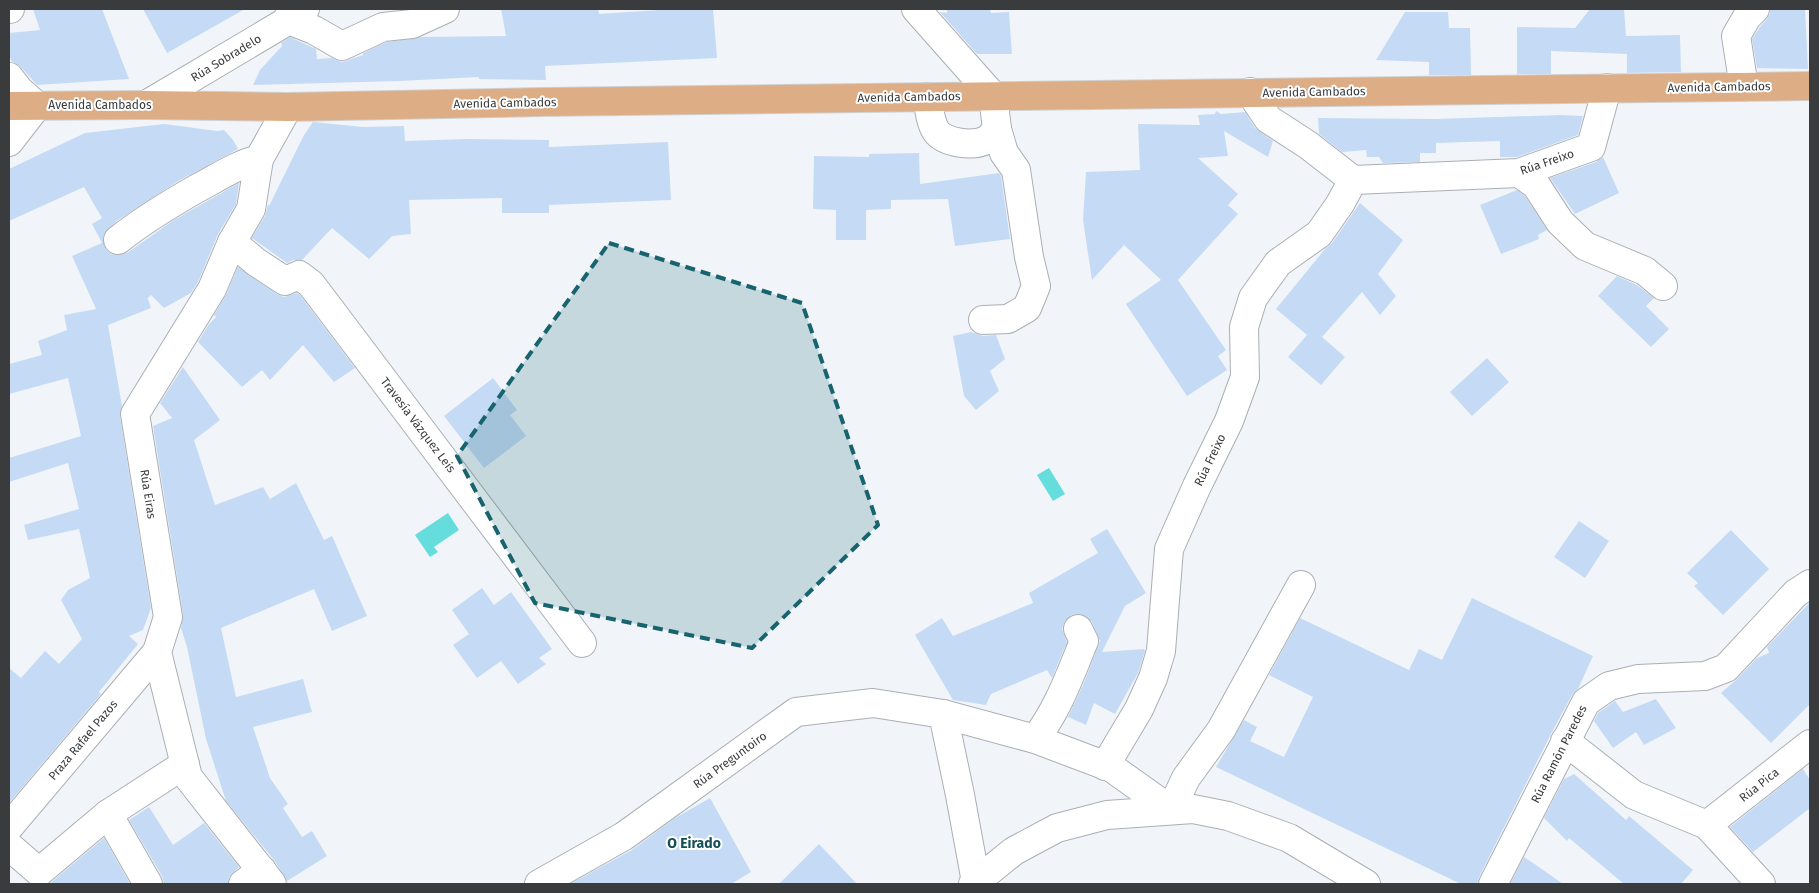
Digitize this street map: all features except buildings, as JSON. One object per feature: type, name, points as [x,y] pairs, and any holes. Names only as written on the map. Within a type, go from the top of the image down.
[{"type":"main road","name":"Avenida Cambados","points":[[9,106],[288,107],[1250,92],[1810,86]]},
{"type":"street","points":[[295,13],[314,30],[342,46],[383,27],[412,24],[445,9]]},
{"type":"street","points":[[916,9],[993,96],[997,129],[1004,153],[1016,170],[1029,257],[1036,286],[1028,308],[1008,319],[983,320]]},
{"type":"street","points":[[1744,87],[1736,36],[1747,17],[1755,9]]},
{"type":"street","name":"Rúa Sobradelo","points":[[146,105],[295,13]]},
{"type":"street","points":[[9,76],[19,90],[37,106],[9,142]]},
{"type":"street","name":"Rúa Freixo","points":[[1105,766],[1139,709],[1153,678],[1161,651],[1170,549],[1197,486],[1229,421],[1245,377],[1244,327],[1253,298],[1278,262],[1319,234],[1340,204],[1353,180],[1518,173],[1591,147],[1606,88]]},
{"type":"street","points":[[1250,92],[1268,119],[1308,145],[1353,180]]},
{"type":"street","points":[[927,97],[932,123],[936,132],[946,140],[970,144],[986,141],[997,129]]},
{"type":"street","name":"Rúa Eiras","points":[[157,652],[168,617],[135,414],[212,289],[232,242],[251,208],[259,159],[288,107]]},
{"type":"street","points":[[118,240],[140,222],[158,211],[242,164],[259,159]]},
{"type":"street","points":[[1518,173],[1536,185],[1560,222],[1585,246],[1645,271],[1663,286]]},
{"type":"street","name":"Travesía Vázquez Leis","points":[[232,242],[256,262],[285,281],[299,275],[311,284],[582,643]]},
{"type":"street","name":"Rúa Ramón Paredes","points":[[1493,884],[1586,702],[1609,686],[1638,679],[1705,676],[1726,668],[1796,593],[1810,584]]},
{"type":"street","points":[[1171,810],[1186,778],[1221,730],[1300,585]]},
{"type":"street","points":[[1035,739],[1047,724],[1059,701],[1084,641],[1078,629]]},
{"type":"street","points":[[157,652],[188,777],[259,880]]},
{"type":"street","name":"Praza Rafael Pazos","points":[[9,827],[157,652]]},
{"type":"street","name":"Rúa Preguntoiro","points":[[539,884],[624,836],[796,712],[873,703],[942,714],[1035,739],[1112,768],[1171,810]]},
{"type":"street","points":[[942,714],[960,795],[974,883],[1014,851],[1057,828],[1107,815],[1193,809],[1228,816],[1289,838],[1366,884]]},
{"type":"street","points":[[1565,741],[1634,795],[1708,825],[1760,884]]},
{"type":"street","name":"Rúa Pica","points":[[1708,825],[1810,744]]},
{"type":"street","points":[[9,846],[41,878],[108,814],[185,764]]},
{"type":"street","points":[[108,814],[148,884]]},
{"type":"highlighted area","points":[[609,243],[802,303],[878,525],[752,648],[535,603],[457,456]]},
{"type":"water","points":[[1049,468],[1065,494],[1053,501],[1037,475]]},
{"type":"water","points":[[448,513],[459,530],[434,547],[438,552],[430,557],[415,535]]},
{"type":"district","name":"O Eirado","points":[[694,843]]}]
